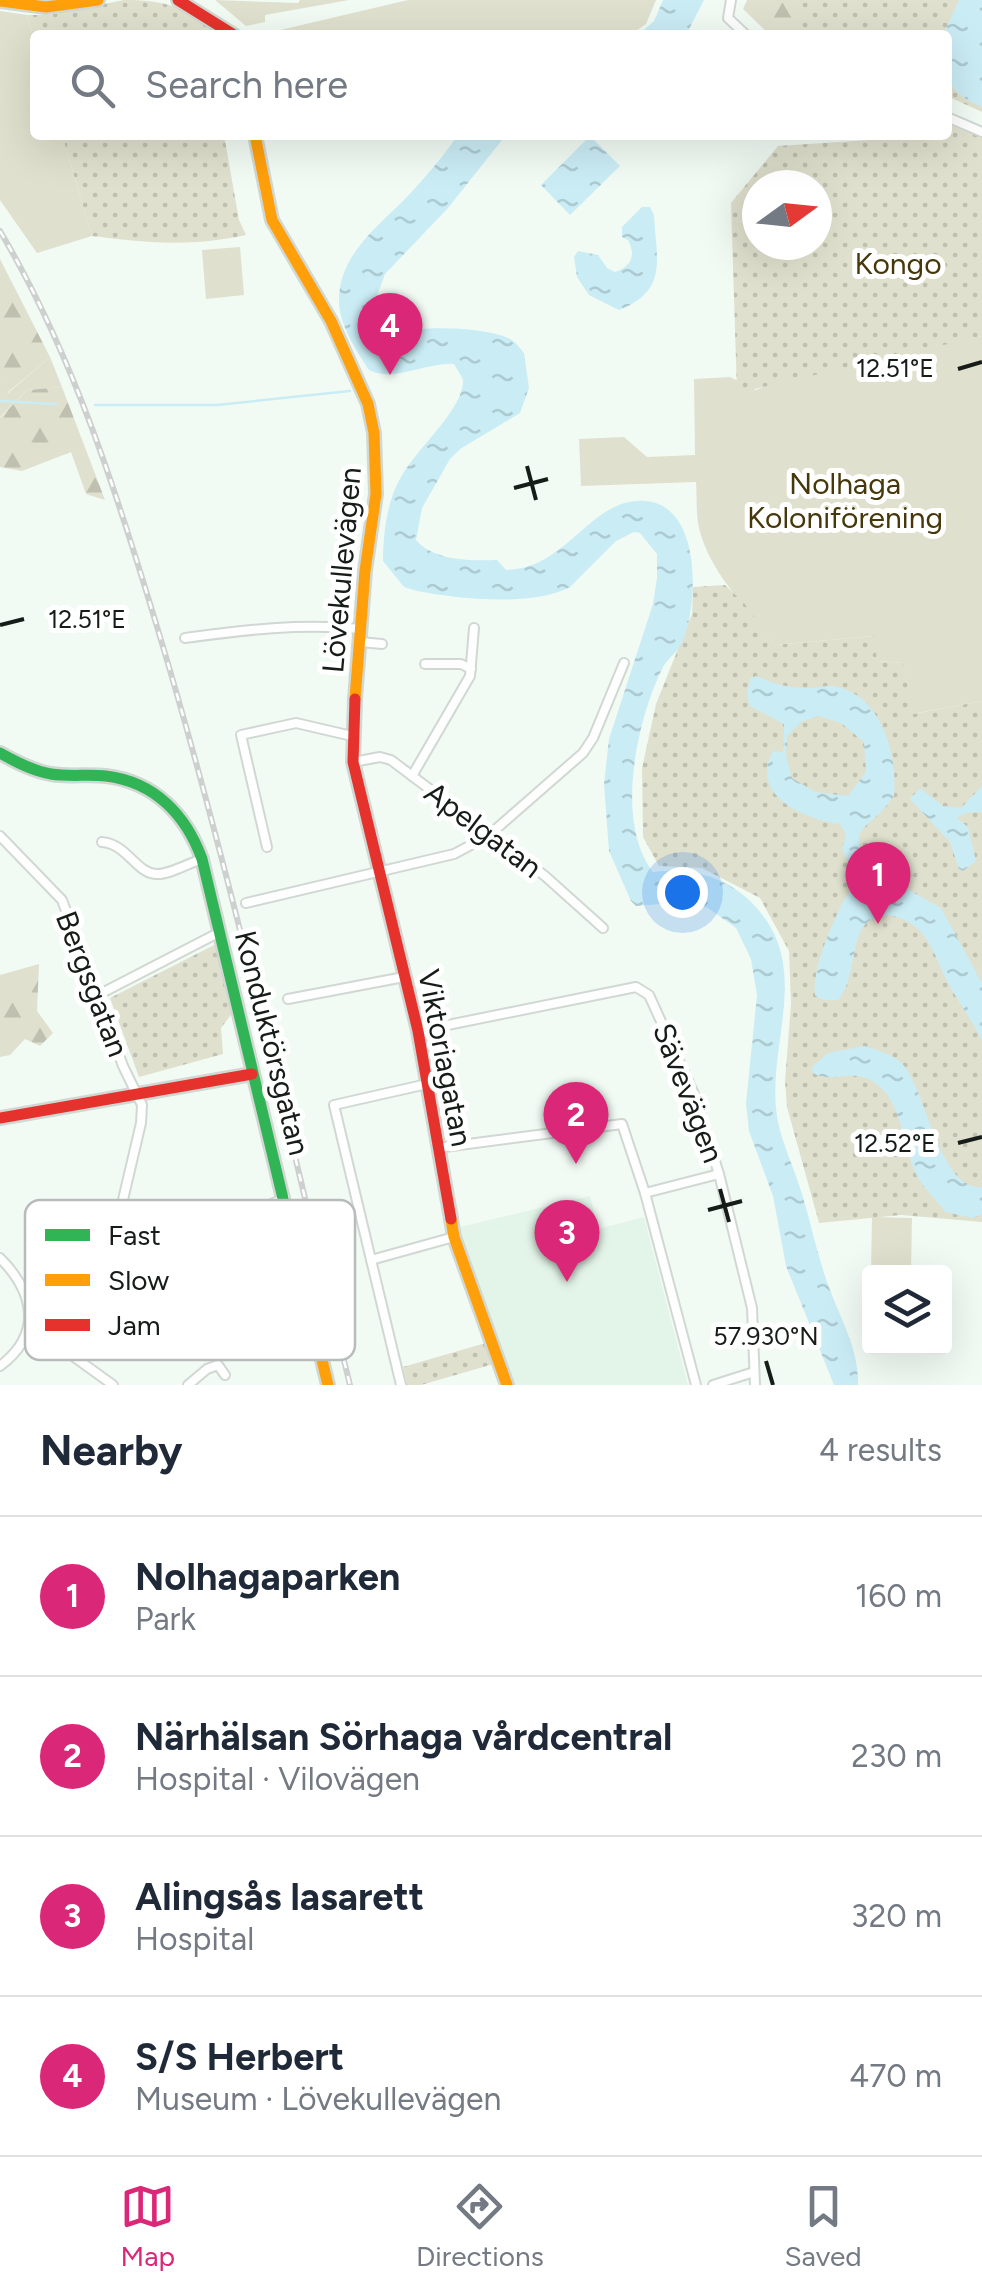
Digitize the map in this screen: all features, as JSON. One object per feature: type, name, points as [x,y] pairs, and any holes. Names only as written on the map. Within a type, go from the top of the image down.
[{"type":"street","points":[[0,1],[46,8],[98,0]]},
{"type":"street","points":[[178,0],[226,30]]},
{"type":"street","points":[[730,0],[728,18],[741,30]]},
{"type":"street","points":[[952,119],[982,132]]},
{"type":"street","name":"Lövekullevägen","points":[[256,140],[272,220],[331,321],[372,418],[376,494],[352,736]]},
{"type":"street","points":[[185,638],[247,628],[308,625],[382,644]]},
{"type":"street","points":[[412,776],[471,669],[474,628]]},
{"type":"street","points":[[246,903],[454,854],[488,836],[583,752],[593,738],[624,663]]},
{"type":"street","points":[[424,664],[461,664],[471,669]]},
{"type":"street","points":[[266,848],[241,735],[296,723],[352,736]]},
{"type":"street","name":"Viktoriagatan","points":[[352,736],[378,872],[418,1031],[454,1238],[508,1385]]},
{"type":"street","name":"Konduktörsgatan","points":[[0,753],[51,774],[104,776],[149,788],[181,816],[202,859],[284,1198]]},
{"type":"street","name":"Apelgatan","points":[[354,762],[380,757],[392,760],[545,876],[603,928]]},
{"type":"street","name":"Bergsgatan","points":[[0,836],[62,900],[96,996],[142,1105],[123,1200]]},
{"type":"street","points":[[102,842],[115,843],[150,873],[159,875],[202,859]]},
{"type":"street","points":[[96,996],[220,932]]},
{"type":"street","points":[[288,1000],[404,977]]},
{"type":"street","name":"Sävevägen","points":[[418,1031],[636,987],[649,995],[681,1063],[719,1174],[752,1308],[755,1385]]},
{"type":"street","points":[[0,1118],[252,1074]]},
{"type":"street","points":[[401,1385],[334,1104],[427,1084]]},
{"type":"street","points":[[438,1148],[622,1124],[645,1193],[696,1385]]},
{"type":"street","points":[[645,1193],[719,1174]]},
{"type":"street","name":"Bergsgatan","points":[[280,1200],[284,1198]]},
{"type":"street","points":[[372,1260],[454,1238]]},
{"type":"street","points":[[0,1258],[22,1286],[25,1297]]},
{"type":"street","points":[[0,1366],[25,1335]]},
{"type":"street","points":[[78,1360],[113,1385]]},
{"type":"street","name":"Konduktörsgatan","points":[[322,1360],[328,1385]]},
{"type":"street","points":[[188,1385],[218,1365],[225,1375]]},
{"type":"street","points":[[712,1385],[754,1372]]},
{"type":"shaded area","points":[[590,1196],[598,1229],[644,1217],[688,1385],[509,1385],[456,1228]]},
{"type":"green space","points":[[124,0],[154,2],[177,8],[216,30],[31,30],[27,15],[49,15]]},
{"type":"green space","points":[[215,0],[349,0],[265,15],[265,22],[246,26]]},
{"type":"green space","points":[[408,0],[656,0],[646,24],[637,30],[280,30]]},
{"type":"green space","points":[[747,0],[798,0],[813,30],[765,30],[743,9]]},
{"type":"green space","points":[[791,0],[982,0],[982,112],[952,98],[952,30],[802,30]]},
{"type":"green space","points":[[0,11],[27,15],[31,30],[30,140],[63,140],[92,236],[37,253],[0,200]]},
{"type":"green space","name":"Kongo","points":[[952,126],[982,137],[982,336],[737,393],[731,203],[742,190],[742,260],[832,260],[832,170],[758,170],[778,146],[952,140]]},
{"type":"green space","points":[[63,140],[225,140],[239,220],[246,235],[169,243],[92,236]]},
{"type":"green space","points":[[240,247],[244,295],[206,299],[202,250]]},
{"type":"green space","points":[[0,259],[50,357],[7,393],[0,381]]},
{"type":"green space","name":"Nolhaga Koloniförening","points":[[982,336],[982,701],[912,714],[903,663],[877,661],[873,636],[775,645],[729,588],[702,540],[696,482],[581,486],[579,439],[624,437],[647,457],[695,455],[694,379],[730,377],[756,390],[802,370]]},
{"type":"green space","points":[[50,357],[62,387],[27,390],[0,417],[0,381],[8,393]]},
{"type":"green space","points":[[62,387],[105,500],[86,494],[71,452],[22,471],[0,467],[0,418],[27,390]]},
{"type":"green space","points":[[725,585],[744,603],[775,645],[874,636],[877,661],[903,663],[913,714],[982,701],[982,1222],[901,1215],[819,1223],[787,1107],[789,951],[760,898],[702,868],[659,866],[643,837],[642,768],[656,704],[692,614],[693,587]]},
{"type":"green space","points":[[218,943],[233,1012],[221,1028],[223,1054],[139,1077],[110,998]]},
{"type":"green space","points":[[39,964],[37,1011],[53,1033],[40,1046],[25,1039],[10,1055],[0,1057],[0,975]]},
{"type":"green space","points":[[872,1217],[912,1218],[911,1265],[871,1265]]},
{"type":"green space","points":[[489,1342],[497,1363],[421,1385],[407,1385],[403,1367]]},
{"type":"water","points":[[663,0],[704,0],[689,30],[644,30],[654,21]]},
{"type":"water","points":[[959,0],[982,0],[982,107],[952,85],[952,30],[945,30]]},
{"type":"water","points":[[454,140],[502,140],[448,208],[385,274],[371,312],[378,330],[385,336],[446,328],[509,338],[524,353],[529,388],[520,413],[450,459],[422,508],[416,540],[443,556],[497,560],[506,570],[528,567],[546,558],[609,510],[626,503],[645,501],[664,507],[677,519],[691,559],[691,605],[682,643],[663,667],[645,714],[634,770],[634,826],[641,851],[653,872],[704,875],[734,888],[759,911],[780,949],[784,997],[776,1072],[778,1122],[826,1278],[853,1348],[858,1385],[834,1385],[786,1266],[773,1196],[749,1131],[746,1103],[757,995],[751,959],[736,928],[708,908],[673,903],[636,906],[609,851],[604,784],[609,739],[653,604],[657,554],[640,533],[634,532],[616,541],[570,587],[516,599],[474,599],[417,591],[404,587],[383,561],[387,518],[396,486],[456,402],[463,379],[454,364],[389,374],[369,370],[342,319],[341,284],[361,244]]},
{"type":"water","points":[[586,140],[594,140],[620,166],[570,215],[541,185]]},
{"type":"water","points":[[642,207],[650,207],[654,215],[656,272],[646,293],[619,310],[589,295],[577,277],[574,257],[578,251],[598,255],[615,272],[625,267],[632,250],[622,237],[622,227]]},
{"type":"water","points":[[756,676],[788,686],[848,690],[874,712],[889,744],[894,796],[859,836],[862,857],[868,874],[891,880],[941,908],[982,983],[982,1040],[928,941],[913,925],[899,918],[877,917],[864,926],[838,1000],[823,1000],[815,995],[823,948],[853,883],[842,849],[846,835],[840,824],[796,810],[774,792],[767,767],[773,751],[783,752],[784,724],[750,706],[750,679]],"holes":[[[818,716],[841,723],[864,742],[866,772],[848,796],[815,792],[792,778],[786,756],[787,736],[801,722]]]},
{"type":"water","points":[[982,786],[982,812],[957,818],[968,827],[976,861],[963,871],[950,842],[910,799],[920,788],[943,806],[961,808]]},
{"type":"water","points":[[864,1046],[892,1056],[905,1067],[945,1158],[968,1184],[982,1187],[982,1214],[973,1218],[945,1212],[926,1189],[914,1169],[895,1109],[879,1086],[859,1076],[826,1077],[813,1073],[812,1067],[828,1053]]},
{"type":"waterway","points":[[95,405],[217,405],[350,391]]},
{"type":"waterway","points":[[0,401],[56,404]]},
{"type":"railway","points":[[0,231],[71,375],[126,528],[185,724],[305,1200]]},
{"type":"railway","points":[[344,1360],[350,1385]]},
{"type":"traffic: fast","points":[[0,753],[44,773],[106,776],[139,785],[166,803],[187,828],[202,859],[283,1200]]},
{"type":"traffic: slow","points":[[0,1],[46,7],[98,0]]},
{"type":"traffic: slow","points":[[256,140],[272,220],[331,321],[368,404],[374,433],[376,494],[365,571],[355,699]]},
{"type":"traffic: slow","points":[[451,1219],[507,1385]]},
{"type":"traffic: slow","points":[[322,1360],[328,1385]]},
{"type":"traffic: jam","points":[[178,0],[226,30]]},
{"type":"traffic: jam","points":[[355,699],[353,762],[418,1031],[451,1219]]},
{"type":"traffic: jam","points":[[0,1118],[252,1074]]},
{"type":"place","name":"S/S Herbert","points":[[390,375]]},
{"type":"place","name":"Nolhagaparken","points":[[878,924]]},
{"type":"place","name":"Närhälsan Sörhaga vårdcentral","points":[[576,1164]]},
{"type":"place","name":"Alingsås lasarett","points":[[567,1282]]}]
